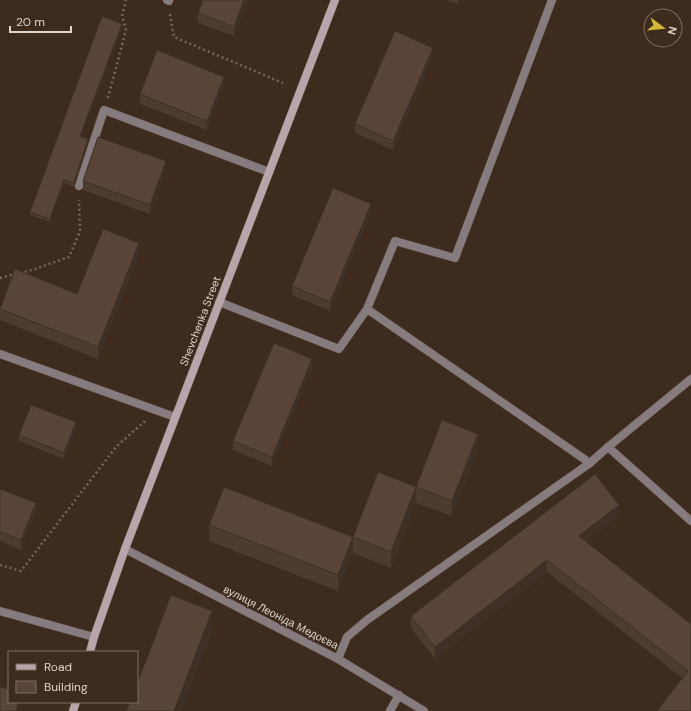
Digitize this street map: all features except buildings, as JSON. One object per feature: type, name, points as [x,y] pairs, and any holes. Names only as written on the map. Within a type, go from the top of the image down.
[{"type":"main road","name":"Shevchenka Street","points":[[90,651],[125,549],[334,0]]},
{"type":"street","points":[[219,302],[339,349],[367,309],[395,241],[455,258],[552,0]]},
{"type":"street","points":[[79,186],[104,110],[269,172]]},
{"type":"street","points":[[367,309],[590,463]]},
{"type":"street","points":[[0,354],[175,417]]},
{"type":"street","points":[[338,659],[347,637],[367,620],[590,463],[691,379]]},
{"type":"street","points":[[608,447],[691,521]]},
{"type":"street","name":"вулиця Леоніда Медоєва","points":[[125,549],[338,659],[424,711]]},
{"type":"street","points":[[0,611],[94,637]]},
{"type":"street","points":[[390,711],[399,695]]},
{"type":"path","points":[[104,110],[126,30],[122,16],[126,0]]},
{"type":"path","points":[[168,0],[174,37],[283,83]]},
{"type":"path","points":[[0,278],[35,269],[69,256],[80,231],[79,186]]},
{"type":"path","points":[[0,565],[21,571],[116,448],[157,410]]}]
